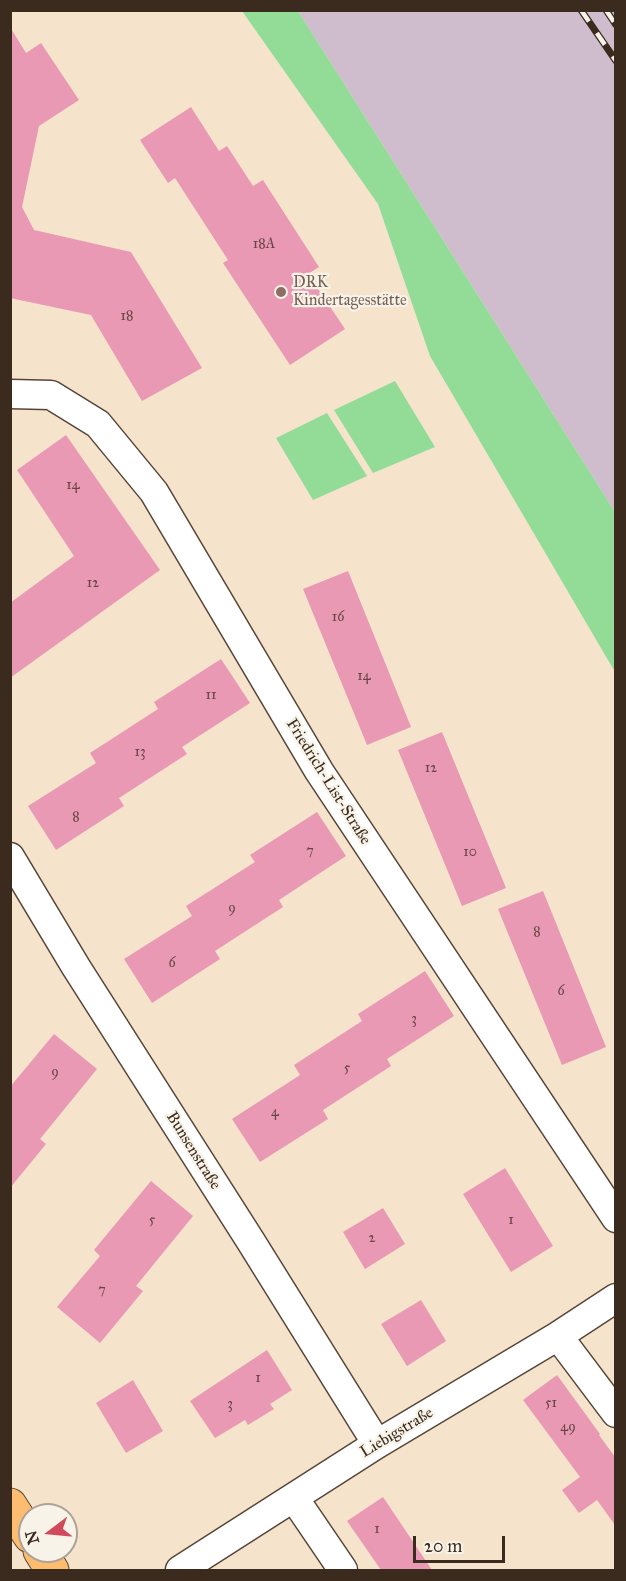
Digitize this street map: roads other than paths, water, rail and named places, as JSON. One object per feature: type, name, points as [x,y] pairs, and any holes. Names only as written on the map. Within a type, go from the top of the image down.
[{"type":"street","name":"Friedrich-List-Straße","points":[[10,394],[51,395],[98,424],[154,492],[319,771],[615,1218]]},
{"type":"street","name":"Bunsenstraße","points":[[10,857],[76,967],[377,1444]]},
{"type":"street","name":"Liebigstraße","points":[[180,1570],[377,1444],[558,1336],[615,1298]]},
{"type":"street","points":[[558,1336],[615,1413]]},
{"type":"street","points":[[294,1498],[343,1570]]},
{"type":"railway","points":[[581,10],[616,61]]},
{"type":"railway","points":[[606,10],[616,25]]},
{"type":"place","name":"DRK Kindertagesstätte","points":[[281,292]]}]
